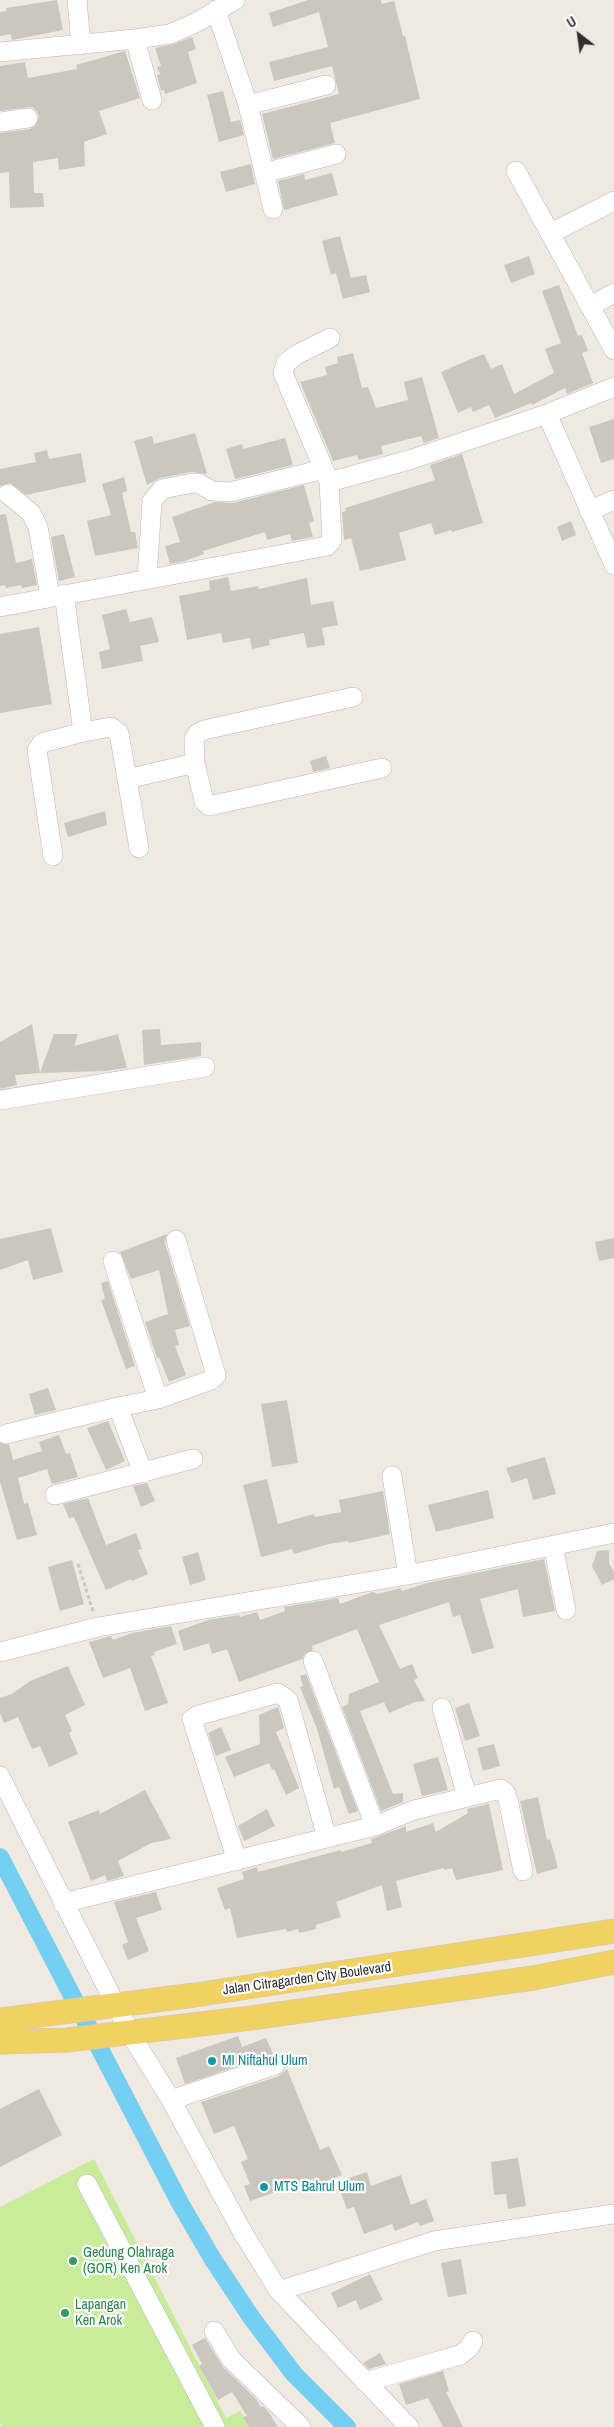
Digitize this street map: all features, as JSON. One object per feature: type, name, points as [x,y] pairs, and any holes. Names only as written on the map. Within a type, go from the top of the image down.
[{"type":"main road","name":"Jalan Citragarden City Boulevard","points":[[0,2020],[386,1967],[614,1931]]},
{"type":"main road","points":[[0,2042],[67,2040],[124,2034],[435,1993],[533,1978],[614,1962]]},
{"type":"street","points":[[77,0],[81,44]]},
{"type":"street","points":[[0,52],[170,34],[195,23],[235,0]]},
{"type":"street","points":[[216,10],[248,105],[274,209]]},
{"type":"street","points":[[135,39],[152,100]]},
{"type":"street","points":[[248,105],[326,85]]},
{"type":"street","points":[[0,122],[28,118]]},
{"type":"street","points":[[264,173],[336,154]]},
{"type":"street","points":[[516,171],[614,350]]},
{"type":"street","points":[[551,233],[614,201]]},
{"type":"street","points":[[591,306],[614,293]]},
{"type":"street","points":[[0,607],[327,546],[332,540],[326,475],[283,373],[286,363],[296,355],[330,338]]},
{"type":"street","points":[[147,579],[150,510],[152,500],[162,489],[198,483],[212,491],[230,492],[409,460],[547,414],[614,388]]},
{"type":"street","points":[[547,414],[614,565]]},
{"type":"street","points":[[8,494],[31,513],[38,527],[57,595],[83,732]]},
{"type":"street","points":[[589,511],[614,500]]},
{"type":"street","points":[[354,697],[204,730],[197,734],[194,740],[196,763],[204,801],[210,806],[382,768]]},
{"type":"street","points":[[53,856],[37,750],[42,743],[111,727],[119,733],[139,848]]},
{"type":"street","points":[[127,779],[196,763]]},
{"type":"street","points":[[0,1100],[205,1067]]},
{"type":"street","points":[[2,1432],[158,1400],[211,1380],[216,1375],[176,1240]]},
{"type":"street","points":[[113,1261],[158,1400]]},
{"type":"street","points":[[118,1407],[143,1473]]},
{"type":"street","points":[[55,1495],[193,1459]]},
{"type":"street","points":[[392,1476],[408,1574]]},
{"type":"street","points":[[0,1652],[98,1627],[408,1574],[614,1533]]},
{"type":"street","points":[[554,1545],[566,1610]]},
{"type":"street","points":[[313,1661],[374,1826]]},
{"type":"street","points":[[237,1861],[192,1720],[196,1716],[278,1694],[283,1695],[288,1700],[327,1838]]},
{"type":"street","points":[[442,1708],[466,1797]]},
{"type":"street","points":[[0,1776],[63,1903],[124,2034],[171,2100],[243,2233],[279,2291],[409,2427]]},
{"type":"street","points":[[63,1903],[374,1826],[414,1810],[501,1789],[505,1792],[523,1871]]},
{"type":"street","points":[[171,2100],[275,2065]]},
{"type":"street","points":[[87,2184],[215,2427]]},
{"type":"street","points":[[279,2291],[434,2241],[614,2214]]},
{"type":"street","points":[[214,2331],[231,2359],[301,2427]]},
{"type":"street","points":[[365,2382],[460,2355],[469,2348],[473,2341]]},
{"type":"path","points":[[78,1564],[98,1627]]},
{"type":"green space","name":"Gedung Olahraga (GOR) Ken Arok","points":[[94,2159],[226,2418],[240,2411],[250,2427],[2,2427],[0,2422],[0,2207]]},
{"type":"building","points":[[57,0],[63,30],[12,40],[11,34],[0,36],[0,12],[7,11],[6,8]]},
{"type":"building","points":[[308,0],[381,0],[382,4],[394,1],[403,36],[405,36],[420,99],[330,123],[335,143],[273,159],[262,114],[339,94],[332,66],[274,81],[269,62],[328,47],[319,12],[273,27],[269,13]]},
{"type":"building","points":[[192,37],[196,49],[188,52],[197,83],[165,94],[164,90],[161,91],[157,75],[160,74],[157,67],[161,66],[155,48],[174,44]]},
{"type":"building","points":[[125,51],[140,98],[99,111],[107,134],[84,142],[85,166],[59,170],[58,158],[33,162],[34,193],[43,193],[44,207],[10,208],[9,172],[0,173],[0,133],[30,129],[35,126],[39,117],[37,111],[32,107],[0,111],[0,66],[25,62],[28,78],[77,69],[76,65]]},
{"type":"building","points":[[223,91],[231,122],[240,120],[244,135],[219,142],[207,95]]},
{"type":"building","points":[[251,164],[255,184],[226,192],[220,172]]},
{"type":"building","points":[[332,173],[338,195],[284,210],[278,181],[304,174],[305,180]]},
{"type":"building","points":[[340,236],[351,278],[366,275],[370,292],[343,299],[336,273],[331,275],[322,241]]},
{"type":"building","points":[[529,256],[535,274],[511,283],[504,265]]},
{"type":"building","points":[[559,285],[578,336],[582,335],[588,351],[582,353],[593,383],[567,394],[565,388],[532,405],[531,403],[495,418],[489,405],[473,412],[471,407],[458,413],[441,372],[471,359],[484,354],[491,369],[502,364],[514,394],[554,373],[545,349],[561,343],[542,291]]},
{"type":"building","points":[[353,353],[362,388],[368,387],[376,408],[408,400],[404,382],[422,377],[439,438],[424,443],[421,436],[381,446],[383,454],[359,460],[357,455],[333,461],[300,382],[327,375],[325,367],[338,363],[337,357]]},
{"type":"building","points":[[614,419],[614,459],[601,463],[589,427]]},
{"type":"building","points":[[195,433],[207,474],[191,472],[160,478],[147,485],[134,441],[152,436],[154,444]]},
{"type":"building","points":[[285,438],[293,465],[235,479],[226,449],[242,444],[243,449]]},
{"type":"building","points":[[47,450],[49,459],[81,453],[86,482],[26,495],[10,483],[0,486],[0,469],[36,462],[34,453]]},
{"type":"building","points":[[462,454],[483,523],[435,535],[431,523],[399,533],[406,560],[360,571],[351,538],[344,540],[342,512],[346,511],[345,508],[435,480],[430,465]]},
{"type":"building","points":[[124,477],[127,491],[122,493],[131,532],[135,532],[138,548],[95,556],[87,521],[111,515],[102,484]]},
{"type":"building","points":[[304,485],[314,521],[309,523],[313,537],[292,541],[290,534],[267,540],[265,532],[203,551],[204,554],[185,561],[170,564],[165,546],[180,542],[172,517],[215,502],[233,503]]},
{"type":"building","points":[[6,514],[16,563],[32,559],[37,585],[22,588],[21,585],[6,588],[5,585],[0,586],[0,515]]},
{"type":"building","points":[[571,521],[576,535],[562,541],[557,527]]},
{"type":"building","points":[[64,534],[75,577],[59,581],[51,537]]},
{"type":"building","points":[[228,577],[231,591],[258,586],[259,589],[307,578],[311,605],[333,601],[338,625],[322,628],[325,645],[307,648],[304,633],[269,640],[270,645],[252,649],[250,638],[223,643],[221,633],[187,640],[179,596],[210,590],[209,581]]},
{"type":"building","points":[[126,609],[130,622],[152,617],[159,642],[140,646],[143,661],[102,669],[99,652],[110,649],[102,615]]},
{"type":"building","points":[[39,627],[52,704],[0,713],[0,634]]},
{"type":"building","points":[[326,756],[330,768],[313,772],[310,761]]},
{"type":"building","points":[[105,811],[107,825],[68,837],[64,823]]},
{"type":"building","points":[[32,1024],[40,1073],[15,1075],[17,1085],[0,1089],[0,1042]]},
{"type":"building","points":[[160,1029],[161,1045],[201,1042],[201,1056],[144,1065],[142,1030]]},
{"type":"building","points":[[54,1034],[78,1034],[74,1046],[118,1034],[127,1068],[105,1071],[40,1073]]},
{"type":"building","points":[[51,1228],[63,1272],[33,1280],[28,1260],[0,1270],[0,1239]]},
{"type":"building","points":[[167,1234],[165,1243],[190,1326],[175,1330],[179,1345],[175,1346],[186,1375],[169,1382],[159,1357],[157,1358],[145,1322],[168,1314],[159,1270],[131,1279],[120,1252]]},
{"type":"building","points":[[614,1238],[614,1258],[599,1261],[595,1242]]},
{"type":"building","points":[[108,1281],[135,1366],[126,1369],[101,1300],[105,1299],[101,1283]]},
{"type":"building","points":[[48,1388],[56,1410],[35,1415],[29,1394]]},
{"type":"building","points":[[287,1400],[298,1463],[272,1467],[261,1404]]},
{"type":"building","points":[[108,1421],[125,1461],[106,1470],[87,1428]]},
{"type":"building","points":[[59,1435],[66,1454],[70,1453],[78,1477],[52,1484],[47,1469],[18,1478],[24,1504],[28,1503],[37,1535],[17,1540],[0,1482],[0,1443],[9,1445],[13,1460],[42,1451],[39,1442]]},
{"type":"building","points":[[545,1457],[556,1494],[533,1500],[527,1478],[512,1483],[506,1468]]},
{"type":"building","points":[[267,1479],[278,1524],[314,1514],[315,1517],[341,1512],[339,1500],[383,1491],[390,1534],[349,1543],[348,1541],[329,1544],[294,1554],[292,1549],[261,1557],[243,1485]]},
{"type":"building","points":[[147,1483],[155,1501],[141,1507],[133,1486]]},
{"type":"building","points":[[488,1490],[494,1518],[436,1532],[428,1505]]},
{"type":"building","points":[[88,1498],[106,1545],[136,1533],[142,1549],[138,1550],[148,1574],[106,1590],[74,1517],[69,1518],[63,1504]]},
{"type":"building","points":[[609,1550],[609,1563],[614,1572],[614,1579],[602,1585],[592,1566],[597,1551]]},
{"type":"building","points":[[198,1552],[206,1580],[190,1585],[182,1557]]},
{"type":"building","points":[[544,1559],[555,1611],[523,1617],[518,1589],[480,1599],[494,1648],[472,1654],[460,1615],[453,1617],[449,1602],[379,1625],[400,1669],[412,1664],[418,1678],[414,1680],[425,1701],[415,1702],[389,1713],[384,1702],[360,1711],[393,1794],[403,1793],[403,1802],[381,1811],[342,1707],[348,1704],[349,1694],[379,1682],[357,1629],[312,1646],[313,1650],[305,1654],[302,1659],[239,1682],[227,1649],[212,1654],[209,1643],[184,1651],[178,1631],[208,1620],[239,1615],[240,1617],[257,1612],[260,1620],[285,1611],[284,1607],[338,1598],[340,1604],[373,1592],[377,1594],[401,1588],[402,1591],[427,1583]]},
{"type":"building","points":[[72,1560],[84,1604],[60,1611],[48,1567]]},
{"type":"building","points":[[171,1626],[177,1644],[154,1652],[155,1655],[151,1656],[168,1703],[145,1711],[130,1668],[103,1678],[89,1642],[111,1636],[113,1640],[132,1633]]},
{"type":"building","points":[[68,1666],[85,1705],[65,1715],[72,1731],[69,1733],[78,1754],[49,1767],[40,1746],[32,1749],[18,1717],[4,1723],[0,1713],[0,1698],[12,1694],[30,1681]]},
{"type":"building","points":[[306,1674],[358,1811],[349,1814],[339,1787],[334,1789],[317,1729],[300,1687],[303,1686],[300,1676]]},
{"type":"building","points":[[469,1703],[480,1736],[465,1741],[455,1708]]},
{"type":"building","points":[[278,1707],[284,1728],[276,1732],[299,1788],[286,1795],[274,1769],[272,1770],[269,1763],[234,1777],[225,1757],[260,1744],[259,1715]]},
{"type":"building","points":[[221,1727],[231,1750],[216,1756],[208,1733]]},
{"type":"building","points":[[494,1744],[500,1766],[483,1771],[477,1748]]},
{"type":"building","points":[[438,1757],[448,1790],[422,1796],[413,1764]]},
{"type":"building","points":[[145,1790],[171,1839],[151,1843],[118,1861],[124,1876],[107,1881],[105,1875],[91,1881],[68,1822],[99,1810],[100,1814]]},
{"type":"building","points":[[538,1797],[547,1840],[550,1839],[558,1868],[537,1874],[520,1801]]},
{"type":"building","points":[[489,1804],[503,1870],[456,1880],[452,1868],[444,1870],[444,1868],[396,1881],[402,1907],[387,1911],[382,1885],[336,1902],[341,1917],[316,1925],[316,1929],[299,1933],[298,1929],[287,1932],[286,1929],[237,1938],[230,1908],[225,1910],[217,1888],[244,1879],[242,1872],[257,1867],[258,1872],[341,1850],[341,1852],[372,1843],[371,1839],[406,1826],[406,1832],[433,1823],[436,1832],[468,1813],[467,1809]]},
{"type":"building","points":[[267,1809],[275,1826],[244,1841],[238,1826]]},
{"type":"building","points":[[156,1892],[162,1910],[136,1918],[149,1951],[128,1960],[122,1945],[128,1942],[114,1902]]},
{"type":"building","name":"MI Niftahul Ulum","points":[[238,2036],[242,2047],[266,2038],[273,2054],[185,2084],[176,2058]]},
{"type":"building","points":[[287,2069],[320,2150],[329,2146],[342,2175],[316,2186],[313,2179],[250,2201],[244,2186],[250,2184],[241,2162],[248,2159],[234,2126],[214,2134],[201,2102],[279,2076]]},
{"type":"building","points":[[39,2089],[62,2135],[0,2167],[0,2109]]},
{"type":"building","points":[[518,2158],[526,2206],[508,2209],[506,2194],[494,2195],[491,2162]]},
{"type":"building","points":[[367,2172],[371,2186],[401,2175],[411,2205],[426,2199],[434,2221],[420,2226],[418,2222],[395,2231],[392,2224],[364,2234],[354,2207],[347,2209],[337,2182]]},
{"type":"building","points":[[461,2259],[467,2294],[448,2297],[441,2263]]},
{"type":"building","points":[[370,2274],[383,2300],[360,2310],[356,2300],[338,2308],[331,2293]]},
{"type":"building","points":[[205,2338],[223,2367],[256,2399],[261,2407],[263,2406],[268,2411],[278,2427],[249,2427],[243,2417],[247,2416],[232,2392],[218,2400],[199,2366],[202,2364],[192,2345]]},
{"type":"building","points":[[380,2353],[386,2364],[369,2369],[363,2363]]},
{"type":"building","points":[[443,2371],[449,2391],[446,2392],[463,2427],[443,2427],[428,2398],[406,2405],[399,2384]]},
{"type":"waterway","points":[[0,1857],[180,2203],[212,2258],[251,2317],[294,2374],[347,2427]]},
{"type":"place","name":"MI Niftahul Ulum","points":[[212,2061]]},
{"type":"place","name":"MTS Bahrul Ulum","points":[[264,2187]]},
{"type":"place","name":"Gedung Olahraga (GOR) Ken Arok","points":[[73,2261]]},
{"type":"place","name":"Lapangan Ken Arok","points":[[65,2313]]}]
